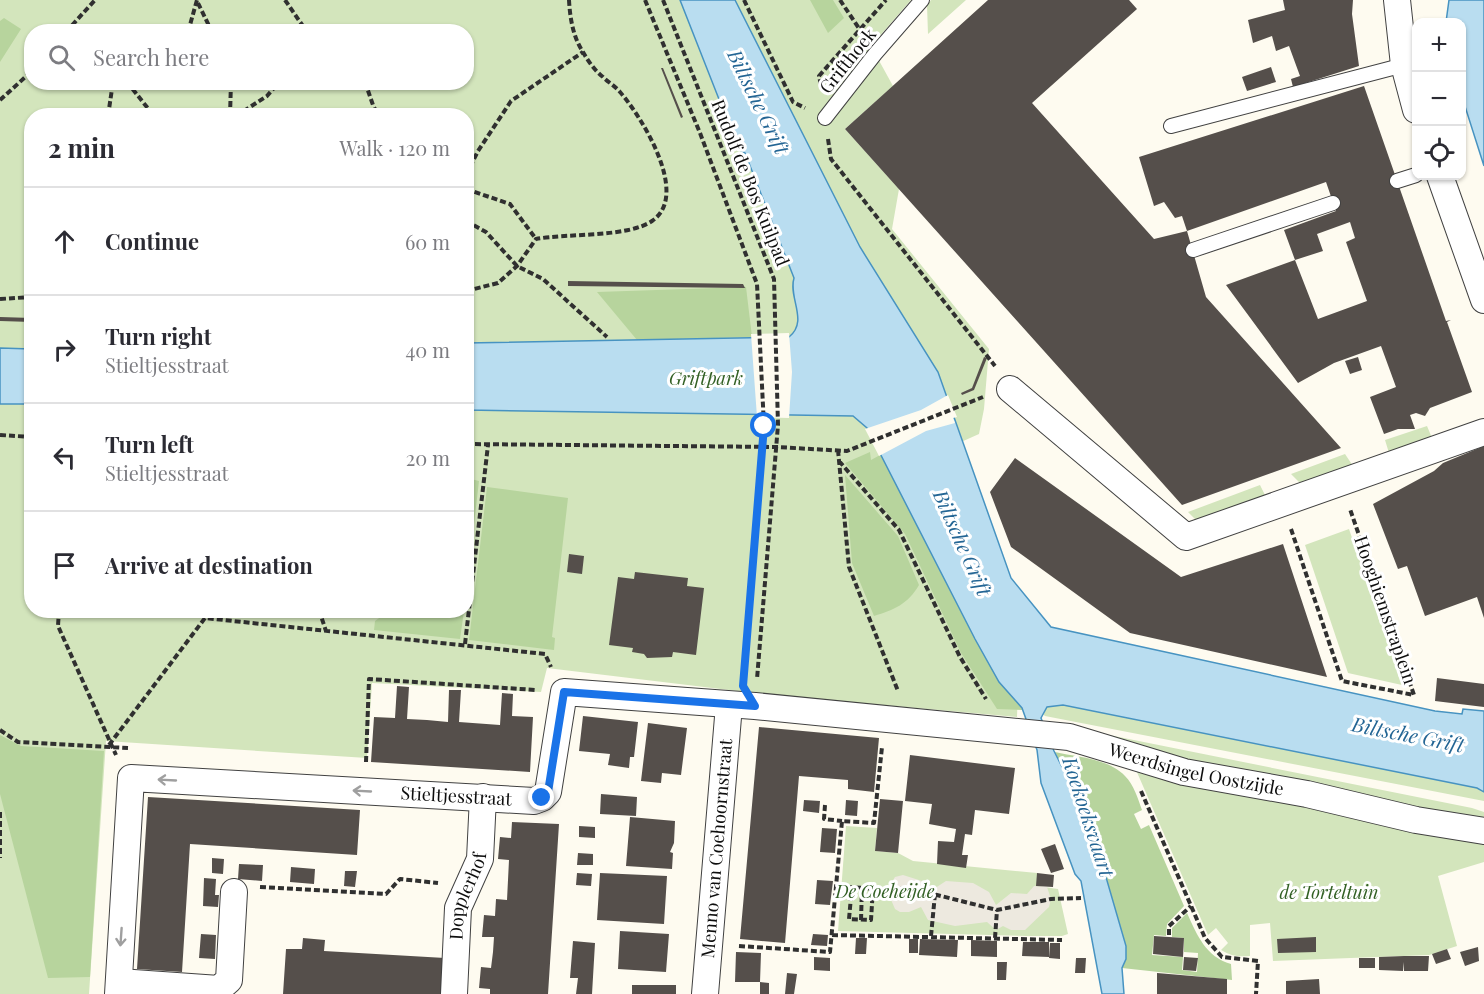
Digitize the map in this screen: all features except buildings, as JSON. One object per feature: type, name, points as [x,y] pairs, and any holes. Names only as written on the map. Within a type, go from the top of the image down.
[{"type":"street","points":[[1397,0],[1404,65],[1412,95]]},
{"type":"street","points":[[1441,180],[1484,300]]},
{"type":"street","points":[[1010,389],[1186,537],[1484,432]]},
{"type":"street","points":[[564,692],[907,720]]},
{"type":"street","name":"Stieltjesstraat","points":[[131,778],[534,801],[542,798],[548,792],[564,692]]},
{"type":"street","name":"Menno van Coehoornstraat","points":[[705,994],[729,705]]},
{"type":"street","name":"Weerdsingel Oostzijde","points":[[907,720],[1069,737],[1184,772],[1307,794],[1416,820],[1484,831]]},
{"type":"street","points":[[131,778],[118,988],[219,989],[229,980],[234,892]]},
{"type":"street","name":"Dopplerhof","points":[[454,994],[458,908],[480,859],[483,797]]},
{"type":"lane","name":"Grifthoek","points":[[825,118],[875,54],[922,0]]},
{"type":"lane","points":[[1171,126],[1404,65]]},
{"type":"lane","points":[[1397,181],[1412,176]]},
{"type":"lane","points":[[1193,250],[1333,203]]},
{"type":"path","points":[[73,24],[94,0]]},
{"type":"path","points":[[285,0],[302,24]]},
{"type":"path","points":[[474,289],[498,283],[517,266],[536,239],[561,234],[612,232],[637,228],[652,221],[660,213],[665,200],[664,170],[650,138],[636,112],[618,89],[600,76],[583,52],[575,37],[569,0]]},
{"type":"path","points":[[645,0],[704,143],[757,284],[764,426],[743,686],[755,706]]},
{"type":"path","name":"Rudolf de Bos Kuilpad","points":[[663,0],[774,279],[778,425],[755,706]]},
{"type":"path","points":[[744,0],[793,102],[825,118],[831,159],[986,353],[1010,389]]},
{"type":"path","points":[[840,0],[860,30]]},
{"type":"path","points":[[190,24],[197,1]]},
{"type":"path","points":[[197,1],[208,24]]},
{"type":"path","points":[[474,159],[511,101],[583,52]]},
{"type":"path","points":[[0,100],[24,78]]},
{"type":"path","points":[[109,108],[112,90]]},
{"type":"path","points":[[133,90],[148,108]]},
{"type":"path","points":[[230,108],[231,90]]},
{"type":"path","points":[[248,108],[272,90]]},
{"type":"path","points":[[368,90],[374,108]]},
{"type":"path","points":[[474,192],[510,204],[536,239]]},
{"type":"path","points":[[474,225],[486,232],[517,266],[543,279],[607,337]]},
{"type":"path","points":[[0,298],[24,297]]},
{"type":"path","points":[[474,444],[776,447],[847,451],[976,400]]},
{"type":"path","points":[[0,435],[24,436]]},
{"type":"path","points":[[474,566],[488,445]]},
{"type":"path","points":[[838,450],[849,567],[907,720]]},
{"type":"path","points":[[839,460],[899,530],[960,657],[1028,732]]},
{"type":"path","name":"Hooghiemstraplein","points":[[1282,503],[1342,681],[1414,695],[1341,482]]},
{"type":"path","points":[[58,618],[58,626],[109,745],[131,778]]},
{"type":"path","points":[[109,745],[205,618],[545,654],[564,692]]},
{"type":"path","points":[[322,618],[326,631]]},
{"type":"path","points":[[465,644],[468,618]]},
{"type":"path","points":[[366,791],[369,679],[564,692]]},
{"type":"path","points":[[0,730],[18,742],[109,745]]},
{"type":"path","points":[[825,805],[824,819],[874,823],[881,751]]},
{"type":"path","points":[[1140,788],[1204,938],[1222,957],[1257,961],[1256,994]]},
{"type":"path","points":[[0,812],[0,858]]},
{"type":"path","points":[[746,946],[830,952],[842,821]]},
{"type":"path","points":[[234,892],[233,885],[386,894],[400,879],[468,888]]},
{"type":"path","points":[[837,886],[889,890],[909,888],[997,910],[1051,899],[1081,898]]},
{"type":"path","points":[[852,886],[849,919],[871,920],[873,888]]},
{"type":"path","points":[[861,920],[862,887]]},
{"type":"path","points":[[931,936],[935,894]]},
{"type":"path","points":[[1169,935],[1169,926],[1191,906]]},
{"type":"path","points":[[995,938],[997,910]]},
{"type":"path","points":[[832,935],[1062,940]]},
{"type":"green space","name":"Griftpark","points":[[0,0],[911,0],[871,46],[893,86],[845,129],[899,189],[892,229],[989,349],[984,409],[979,434],[932,455],[1019,656],[1017,717],[770,695],[547,668],[541,692],[372,683],[367,758],[106,741],[89,994],[0,994]]},
{"type":"green space","points":[[810,0],[833,0],[844,18],[828,33]]},
{"type":"green space","points":[[931,0],[966,0],[928,34],[927,5]]},
{"type":"green space","points":[[4,18],[21,29],[0,62],[0,21]]},
{"type":"green space","points":[[746,287],[752,337],[637,340],[597,292]]},
{"type":"green space","points":[[1427,426],[1432,438],[1389,453],[1385,440]]},
{"type":"green space","points":[[870,452],[871,460],[882,454],[975,639],[1023,710],[997,709],[961,653],[905,534],[845,463]]},
{"type":"green space","points":[[1345,454],[1353,466],[1301,484],[1291,474]]},
{"type":"green space","points":[[845,475],[898,536],[919,585],[900,605],[874,616],[852,563]]},
{"type":"green space","points":[[474,480],[479,481],[474,525]]},
{"type":"green space","points":[[1260,485],[1266,497],[1197,521],[1188,512]]},
{"type":"green space","points":[[487,487],[568,498],[552,637],[555,638],[554,650],[469,640],[472,618],[474,618],[474,598]]},
{"type":"green space","points":[[1349,529],[1402,685],[1348,673],[1305,545]]},
{"type":"green space","points":[[379,618],[463,618],[460,639],[374,630],[375,621]]},
{"type":"green space","points":[[1063,705],[1477,788],[1484,792],[1484,801],[1045,716],[1042,713],[1047,707]]},
{"type":"green space","points":[[1089,731],[1472,808],[1484,812],[1484,823],[1166,759]]},
{"type":"green space","points":[[0,735],[21,746],[104,751],[90,977],[48,978],[0,794]]},
{"type":"green space","points":[[1055,752],[1110,765],[1125,776],[1133,788],[1142,810],[1134,814],[1141,829],[1149,825],[1184,906],[1167,924],[1166,936],[1154,935],[1152,955],[1183,957],[1182,970],[1197,972],[1198,953],[1184,952],[1184,938],[1172,937],[1172,928],[1187,913],[1209,951],[1222,961],[1231,964],[1232,980],[1122,968],[1126,959],[1126,946],[1090,822]]},
{"type":"green space","name":"de Torteltuin","points":[[1136,770],[1484,840],[1484,862],[1438,876],[1457,946],[1429,955],[1273,961],[1270,923],[1250,925],[1250,956],[1235,956],[1221,950],[1228,943],[1216,928],[1208,935]]},
{"type":"green space","name":"De Coeheijde","points":[[846,826],[877,828],[875,851],[898,853],[913,861],[1037,873],[1037,886],[1058,889],[1068,934],[1027,936],[838,931]]},
{"type":"shaded area","points":[[903,875],[922,881],[929,892],[946,881],[973,883],[989,892],[996,905],[1011,893],[1027,894],[1034,886],[1047,887],[1051,899],[1049,907],[1025,930],[1011,930],[1003,926],[996,930],[987,922],[955,926],[928,920],[921,907],[909,912],[900,912],[895,909],[889,895],[889,887],[895,877]]},
{"type":"water","name":"Biltsche Grift","points":[[680,0],[735,0],[860,247],[938,372],[1011,578],[1051,627],[1435,711],[1462,714],[1463,709],[1484,711],[1484,792],[1477,788],[1063,705],[1047,707],[1041,718],[1054,751],[1090,822],[1126,946],[1126,959],[1122,968],[1124,994],[1102,994],[1081,881],[1075,874],[1041,783],[1037,750],[1022,708],[999,682],[975,639],[867,428],[853,416],[474,410],[474,343],[789,337],[795,331],[798,317],[793,286],[794,278],[745,153],[735,147],[737,145]]},
{"type":"water","points":[[1449,0],[1484,0],[1484,166],[1466,110],[1466,18],[1447,18]]},
{"type":"water","points":[[0,348],[24,349],[24,404],[0,404]]},
{"type":"pier","points":[[789,333],[792,372],[789,418],[757,417],[751,334]]},
{"type":"pier","points":[[948,395],[957,417],[953,418],[955,423],[926,431],[879,456],[865,429],[921,410]]},
{"type":"route","points":[[542,798],[548,792],[564,692],[755,706],[743,686],[764,426]]},
{"type":"water label","name":"Koekoeksvaart","points":[[1088,817]]}]
